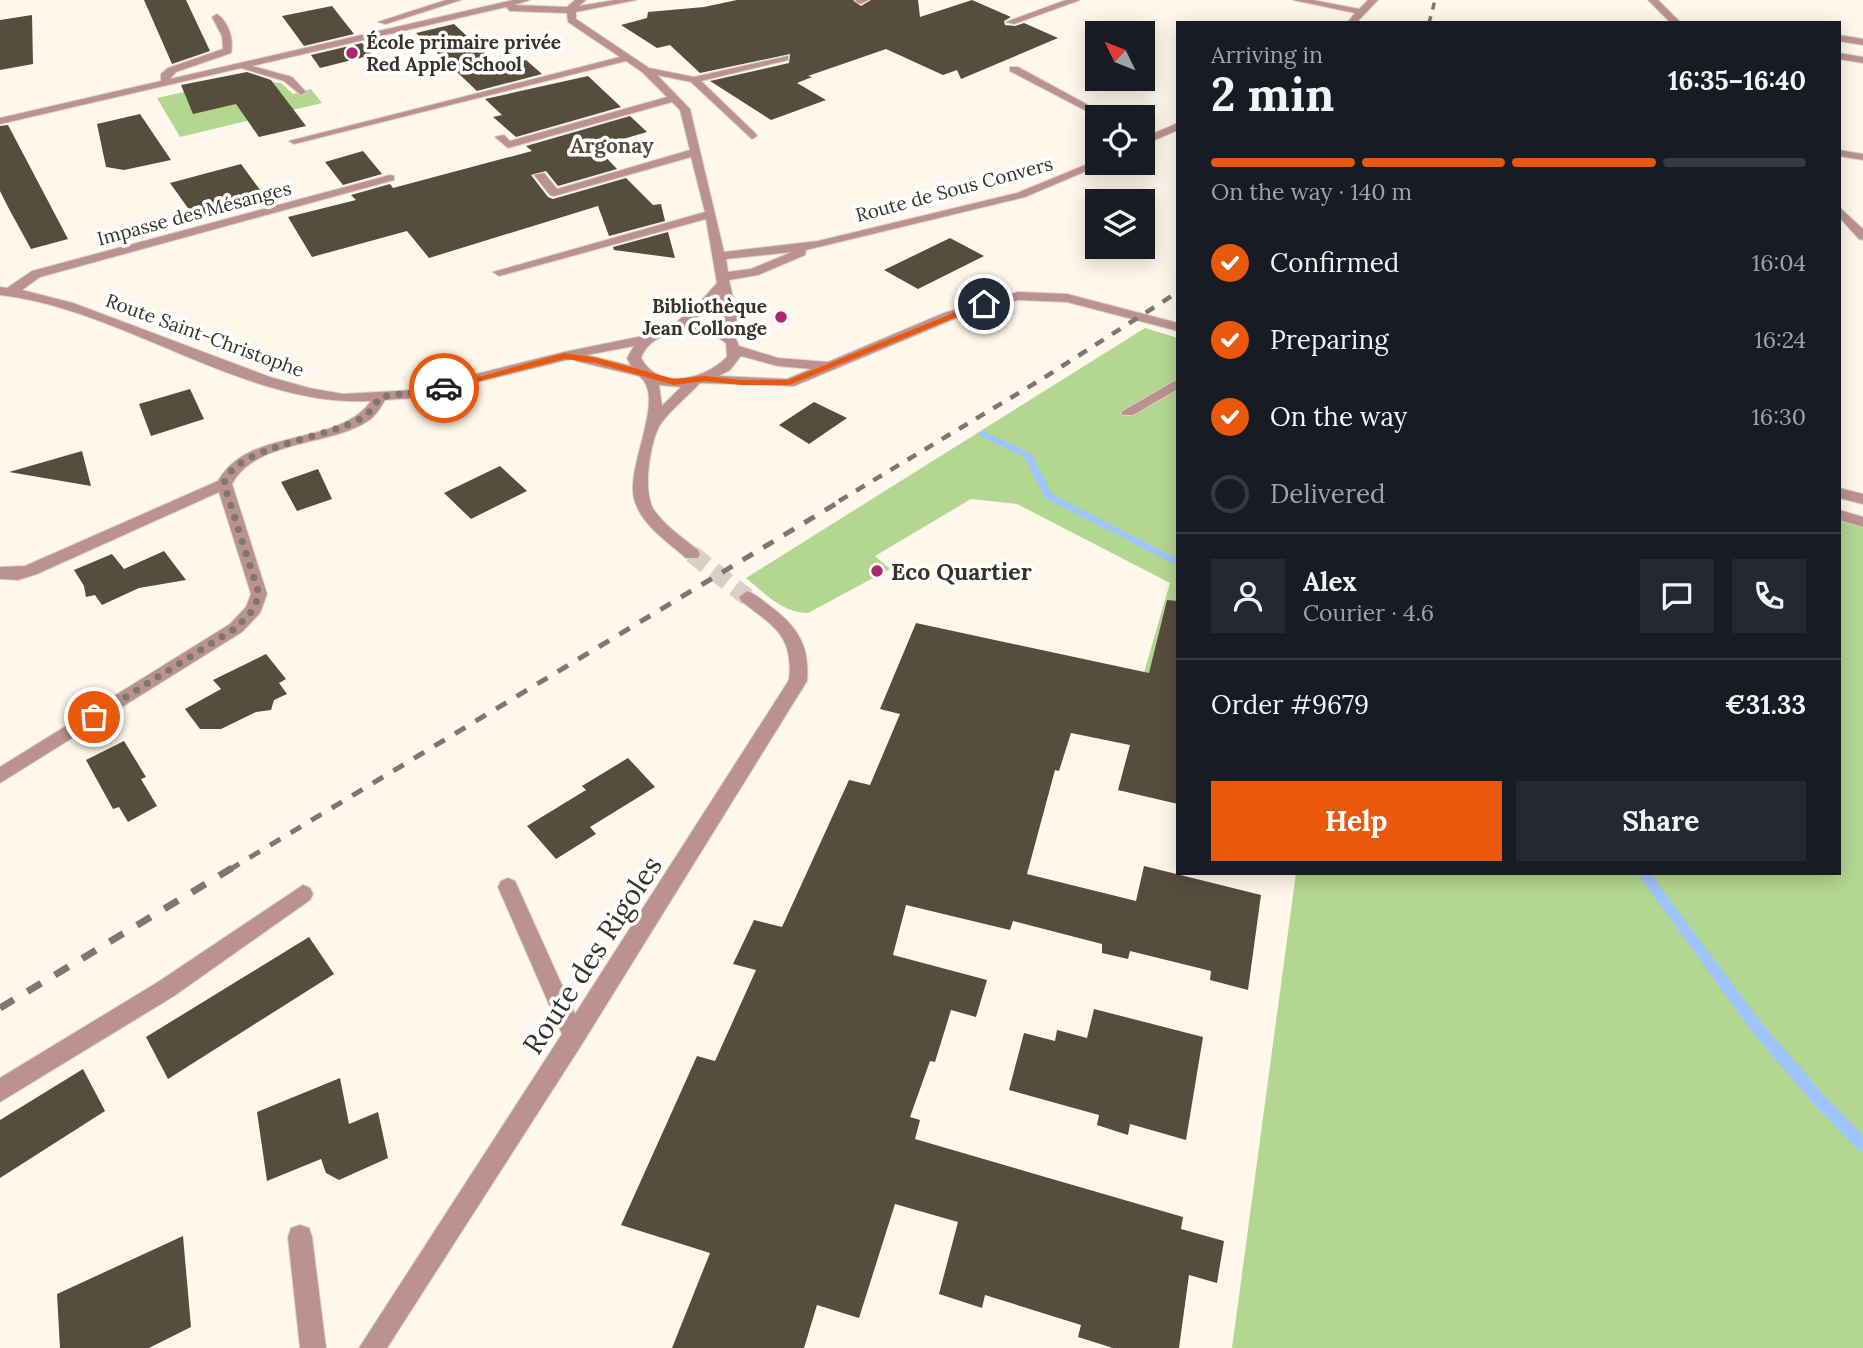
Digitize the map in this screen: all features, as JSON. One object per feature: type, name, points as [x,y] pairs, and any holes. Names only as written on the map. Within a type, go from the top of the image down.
[{"type":"street","points":[[270,60],[269,51],[278,47],[379,23],[456,0]]},
{"type":"street","points":[[0,121],[525,0]]},
{"type":"street","points":[[581,0],[572,10],[571,20],[646,70],[685,109],[711,214],[730,316],[734,358],[728,366],[700,379],[654,422]]},
{"type":"street","points":[[475,12],[532,8],[572,10],[631,0]]},
{"type":"street","points":[[1011,22],[1075,0]]},
{"type":"street","points":[[1298,0],[1362,12]]},
{"type":"street","points":[[1353,21],[1373,0]]},
{"type":"street","points":[[1653,0],[1675,21]]},
{"type":"street","points":[[589,32],[589,19],[605,3]]},
{"type":"street","points":[[166,83],[166,74],[172,70],[228,51],[227,36],[217,17]]},
{"type":"street","points":[[1841,38],[1863,42]]},
{"type":"street","points":[[1841,57],[1863,60]]},
{"type":"street","points":[[294,142],[628,58]]},
{"type":"street","points":[[646,70],[694,80],[785,58]]},
{"type":"street","points":[[242,66],[288,79],[301,92]]},
{"type":"street","points":[[1014,69],[1085,106]]},
{"type":"street","points":[[694,80],[752,136]]},
{"type":"street","points":[[500,137],[508,145],[674,98]]},
{"type":"street","points":[[1155,136],[1176,127]]},
{"type":"street","points":[[540,175],[554,193],[696,152]]},
{"type":"street","points":[[1841,153],[1863,158]]},
{"type":"street","name":"Route de Sous Convers","points":[[718,256],[818,245],[1021,195],[1085,169]]},
{"type":"street","name":"Impasse des Mésanges","points":[[6,291],[36,274],[390,178]]},
{"type":"street","points":[[1841,212],[1863,236]]},
{"type":"street","points":[[499,272],[711,214]]},
{"type":"street","name":"Route de Sous Convers","points":[[722,281],[754,272],[818,245]]},
{"type":"street","points":[[679,327],[706,304],[722,281]]},
{"type":"street","name":"Route Saint-Christophe","points":[[6,291],[68,306],[265,380],[331,396],[380,397],[447,387],[564,356],[646,340],[654,334],[679,327]]},
{"type":"street","name":"Route Saint-Christophe","points":[[564,356],[597,360],[674,382],[700,379],[741,383],[789,383],[949,316],[1018,296],[1067,298],[1176,326]]},
{"type":"street","points":[[679,327],[715,329],[751,356],[789,365],[831,365]]},
{"type":"street","points":[[646,340],[640,344],[634,358],[655,387],[654,422],[643,459],[642,502],[658,526],[692,554]]},
{"type":"street","points":[[1128,412],[1176,384]]},
{"type":"street","points":[[0,573],[18,574],[32,570],[224,484],[232,470],[243,462],[362,418],[380,397]]},
{"type":"street","points":[[0,776],[236,628],[254,609],[259,594],[224,484]]},
{"type":"street","points":[[1841,494],[1863,499]]},
{"type":"street","points":[[1841,516],[1863,522]]},
{"type":"street","name":"Route des Rigoles","points":[[372,1348],[798,681],[801,650],[794,638],[747,597]]},
{"type":"street","points":[[508,887],[573,1037]]},
{"type":"street","points":[[0,1091],[166,989],[303,894]]},
{"type":"street","points":[[300,1237],[313,1348]]},
{"type":"green space","points":[[240,79],[281,83],[293,94],[311,89],[322,103],[180,137],[157,98]]},
{"type":"green space","points":[[1145,328],[1176,337],[1176,710],[1136,700],[1170,583],[1017,504],[971,499],[875,556],[890,569],[808,613],[782,606],[746,578]]},
{"type":"green space","points":[[1841,520],[1863,526],[1863,1348],[1232,1348],[1296,875],[1841,875]]},
{"type":"building","points":[[144,0],[186,0],[210,51],[172,64]]},
{"type":"building","points":[[737,0],[853,0],[861,6],[871,0],[918,0],[920,17],[972,0],[1011,17],[1004,21],[1005,25],[1024,23],[1058,38],[961,79],[957,70],[943,75],[886,49],[808,76],[812,77],[797,83],[826,100],[771,120],[710,81],[789,63],[790,54],[700,73],[670,45],[657,48],[621,25],[647,18],[648,12],[704,7]]},
{"type":"building","points":[[332,6],[354,34],[304,46],[282,16]]},
{"type":"building","points":[[32,15],[33,64],[0,70],[0,20]]},
{"type":"building","points":[[454,24],[500,67],[526,60],[542,74],[477,91],[416,33]]},
{"type":"building","points":[[362,43],[372,55],[320,68],[311,55]]},
{"type":"building","points":[[247,72],[271,80],[306,126],[259,137],[236,104],[193,114],[181,85]]},
{"type":"building","points":[[588,76],[621,107],[516,137],[493,117],[502,115],[485,99]]},
{"type":"building","points":[[140,114],[171,160],[124,170],[106,167],[97,124]]},
{"type":"building","points":[[630,116],[647,132],[596,147],[617,169],[558,186],[546,171],[531,175],[548,197],[553,199],[626,178],[653,205],[661,204],[665,221],[609,236],[598,206],[429,258],[407,231],[312,257],[288,217],[356,200],[351,195],[390,184],[393,188],[532,151],[526,146]]},
{"type":"building","points":[[8,125],[68,239],[31,249],[9,209],[0,191],[0,126]]},
{"type":"building","points":[[363,151],[382,174],[343,185],[325,162]]},
{"type":"building","points":[[241,164],[266,198],[195,218],[170,183]]},
{"type":"building","points":[[668,232],[675,258],[614,250],[613,247]]},
{"type":"building","points":[[950,238],[984,256],[918,289],[884,270]]},
{"type":"building","points":[[190,389],[204,419],[151,436],[139,404]]},
{"type":"building","points":[[814,402],[847,418],[809,444],[779,425]]},
{"type":"building","points":[[82,451],[91,486],[9,472]]},
{"type":"building","points":[[500,466],[527,491],[471,519],[444,493]]},
{"type":"building","points":[[318,469],[332,499],[297,511],[281,482]]},
{"type":"building","points":[[164,551],[186,580],[139,588],[102,605],[95,595],[86,597],[84,586],[74,570],[112,554],[124,569]]},
{"type":"building","points":[[1167,600],[1176,601],[1176,804],[1118,790],[1130,745],[1071,733],[1059,771],[1055,770],[1027,874],[1136,901],[1144,866],[1261,895],[1248,990],[1210,980],[1211,971],[1130,951],[1128,959],[1102,953],[1102,944],[1013,921],[1010,930],[906,905],[893,955],[987,980],[976,1017],[951,1010],[935,1062],[930,1061],[910,1117],[920,1120],[915,1139],[1183,1217],[1181,1229],[1224,1241],[1217,1283],[1189,1275],[1179,1348],[1113,1348],[1078,1337],[1081,1325],[985,1295],[982,1308],[939,1294],[958,1222],[895,1204],[859,1318],[817,1305],[804,1348],[672,1348],[710,1253],[621,1225],[697,1056],[715,1061],[756,970],[733,964],[754,920],[782,927],[849,780],[870,785],[900,714],[880,709],[916,623],[1149,673]]},
{"type":"building","points":[[266,654],[286,679],[279,683],[287,694],[274,700],[271,710],[256,712],[221,729],[200,729],[185,709],[221,689],[213,680]]},
{"type":"building","points":[[124,741],[146,777],[141,779],[157,806],[128,822],[119,807],[113,809],[86,760]]},
{"type":"building","points":[[628,758],[655,787],[590,827],[596,834],[556,859],[527,826],[586,790],[582,786]]},
{"type":"building","points":[[309,937],[334,974],[168,1079],[146,1037]]},
{"type":"building","points":[[1094,1009],[1203,1037],[1186,1140],[1130,1124],[1128,1135],[1097,1125],[1099,1115],[1009,1090],[1024,1033],[1055,1041],[1057,1030],[1087,1038]]},
{"type":"building","points":[[83,1069],[105,1111],[0,1178],[0,1120]]},
{"type":"building","points":[[340,1078],[349,1124],[378,1112],[388,1158],[339,1180],[326,1173],[321,1159],[267,1181],[257,1112]]},
{"type":"building","points":[[183,1236],[191,1327],[149,1348],[60,1348],[57,1294]]},
{"type":"waterway","points":[[983,434],[1028,455],[1048,496],[1176,562]]},
{"type":"waterway","points":[[1644,875],[1755,1025],[1818,1099],[1863,1145]]},
{"type":"tunnel","points":[[692,554],[747,597]]},
{"type":"railway","points":[[1430,21],[1435,0]]},
{"type":"railway","points":[[839,501],[1042,379],[1176,293]]},
{"type":"railway","points":[[229,870],[842,500]]},
{"type":"railway","points":[[0,1008],[232,868]]},
{"type":"way so far","points":[[94,717],[236,628],[254,609],[259,594],[255,577],[224,484],[232,470],[259,454],[362,418],[380,397],[444,388]]},
{"type":"place","name":"École primaire privée Red Apple School","points":[[352,53]]},
{"type":"place","name":"Bibliothèque Jean Collonge","points":[[781,317]]},
{"type":"place","name":"Eco Quartier","points":[[877,571]]},
{"type":"district","name":"Argonay","points":[[612,145]]},
{"type":"route","points":[[444,388],[564,356],[597,360],[674,382],[705,379],[741,383],[789,383],[984,304]]}]
